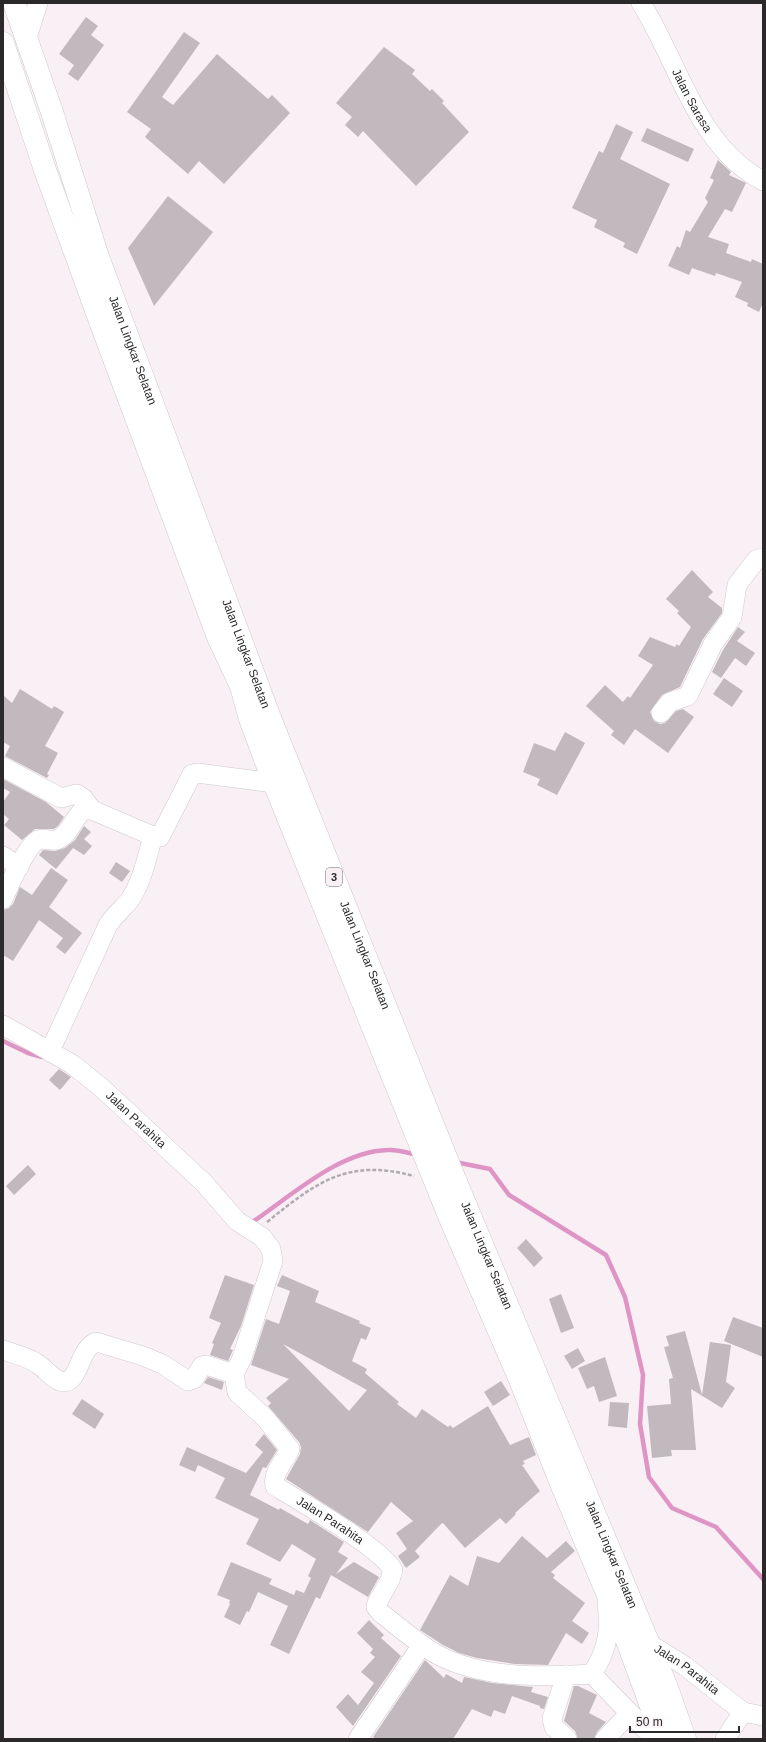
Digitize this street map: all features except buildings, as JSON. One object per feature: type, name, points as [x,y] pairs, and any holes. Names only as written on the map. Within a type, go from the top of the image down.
[{"type":"main road","name":"Jalan Lingkar Selatan","points":[[14,3],[26,42],[52,112],[98,257],[225,599],[284,780],[436,1182],[520,1380],[640,1674],[663,1739]]},
{"type":"main road","name":"Jalan Lingkar Selatan","points":[[3,43],[45,170],[96,311],[218,637],[241,686],[250,719],[284,780],[451,1170],[564,1436],[666,1685],[686,1739]]},
{"type":"street","points":[[26,42],[38,3]]},
{"type":"street","name":"Jalan Sarasa","points":[[641,3],[666,46],[710,133],[739,166],[763,181]]},
{"type":"street","points":[[661,713],[670,702],[688,696],[713,644],[732,617],[737,585],[756,560],[763,558]]},
{"type":"street","points":[[3,767],[60,798],[77,794],[84,799],[92,810]]},
{"type":"street","points":[[3,899],[19,867],[36,842],[40,839],[58,840],[65,834],[79,814],[88,809],[154,836],[160,836],[162,835],[192,774],[284,780]]},
{"type":"street","points":[[50,1051],[108,925],[117,912],[129,901],[137,884],[154,836]]},
{"type":"street","points":[[3,856],[19,867]]},
{"type":"street","name":"Jalan Parahita","points":[[3,1026],[72,1064],[103,1089],[204,1183],[230,1214],[267,1242],[273,1255],[273,1261],[242,1358],[234,1374],[237,1392],[266,1419],[290,1450],[279,1468],[274,1481],[275,1486],[352,1535],[390,1565],[393,1570],[392,1575],[376,1607],[381,1613],[422,1645],[438,1655],[462,1664],[486,1670],[540,1676],[592,1674]]},
{"type":"street","points":[[3,1350],[36,1363],[56,1379],[64,1382],[70,1380],[86,1351],[91,1344],[96,1342],[143,1356],[162,1364],[188,1381],[194,1379],[202,1366],[206,1365],[234,1374]]},
{"type":"street","points":[[607,1595],[609,1622],[606,1649],[592,1674],[629,1714],[655,1739]]},
{"type":"street","name":"Jalan Parahita","points":[[648,1643],[686,1666],[743,1712],[763,1716]]},
{"type":"street","points":[[358,1739],[422,1645]]},
{"type":"street","points":[[566,1676],[553,1712],[552,1719],[554,1727],[567,1739]]},
{"type":"street","points":[[725,1739],[743,1712]]},
{"type":"street","points":[[606,1739],[629,1714]]},
{"type":"path","points":[[252,1230],[307,1190],[353,1171],[372,1169],[407,1174],[436,1182]]},
{"type":"waterway","points":[[3,1041],[28,1053],[42,1057]]},
{"type":"waterway","points":[[251,1223],[316,1177],[351,1158],[370,1152],[388,1150],[418,1155]]},
{"type":"waterway","points":[[455,1162],[490,1169],[509,1195],[606,1255],[625,1297],[643,1375],[640,1424],[649,1477],[672,1508],[716,1527],[763,1579]]}]
